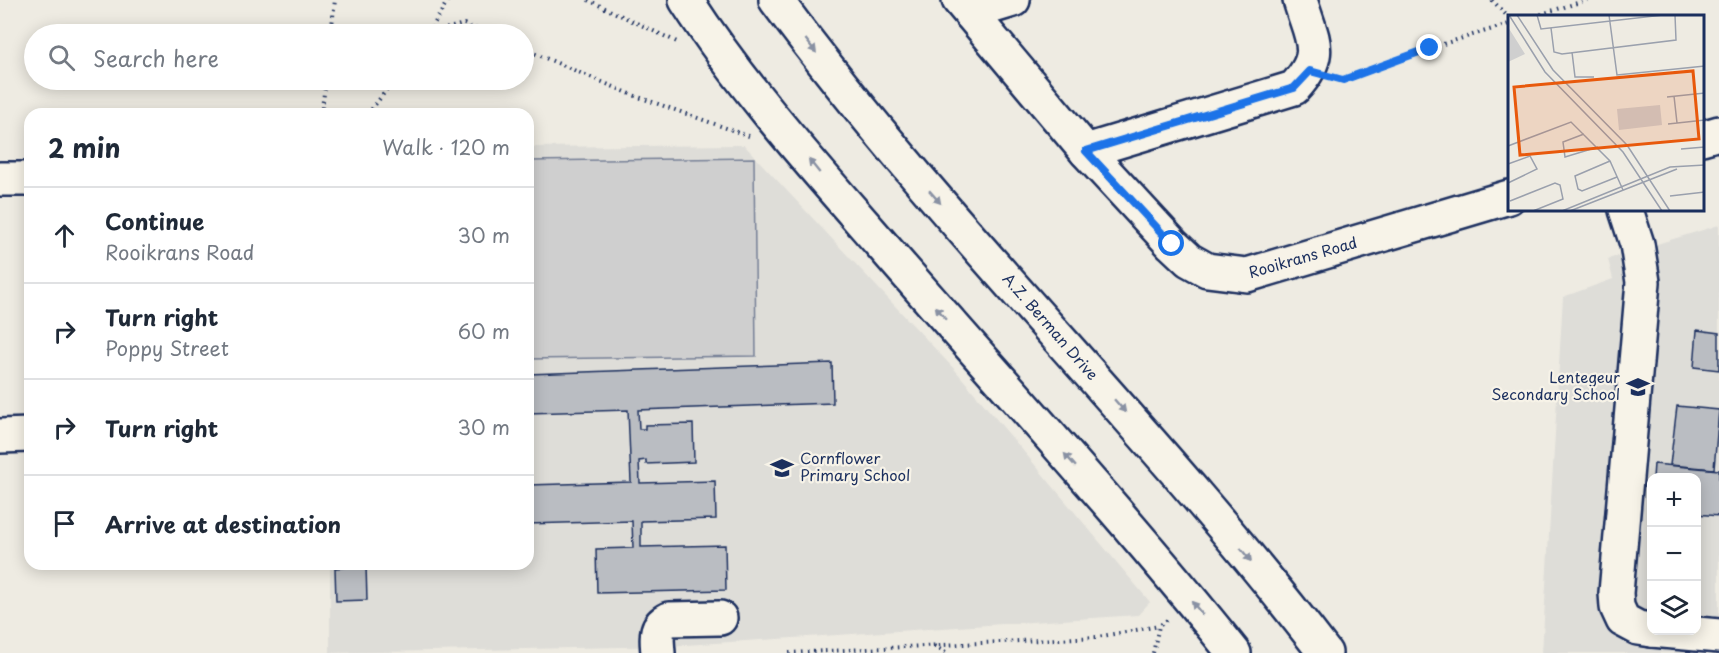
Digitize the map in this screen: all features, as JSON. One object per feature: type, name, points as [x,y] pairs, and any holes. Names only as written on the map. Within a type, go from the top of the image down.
[{"type":"main road","points":[[686,0],[716,44],[831,186],[1110,506],[1234,653]]},
{"type":"main road","name":"A.Z. Berman Drive","points":[[776,0],[889,143],[1156,448],[1325,653]]},
{"type":"main road","points":[[964,7],[1012,0]]},
{"type":"main road","points":[[1086,151],[1294,88],[1310,71],[1316,52],[1300,0]]},
{"type":"main road","name":"Rooikrans Road","points":[[964,7],[1086,151],[1189,260],[1207,270],[1224,274],[1247,275],[1508,197]]},
{"type":"main road","points":[[1704,137],[1719,133]]},
{"type":"main road","points":[[0,179],[24,179]]},
{"type":"main road","points":[[1627,212],[1636,244],[1643,282],[1616,593],[1617,607],[1623,620],[1638,628],[1647,629]]},
{"type":"main road","points":[[0,436],[24,435]]},
{"type":"main road","points":[[658,653],[657,632],[663,622],[669,619],[720,618]]},
{"type":"main road","points":[[1701,634],[1719,636]]},
{"type":"path","points":[[332,24],[334,0]]},
{"type":"path","points":[[434,24],[448,0]]},
{"type":"path","points":[[588,0],[677,42]]},
{"type":"path","points":[[1492,0],[1508,17]]},
{"type":"path","points":[[1538,15],[1587,0]]},
{"type":"path","points":[[1310,71],[1343,80],[1430,48],[1508,24]]},
{"type":"path","points":[[534,53],[633,95],[752,137]]},
{"type":"path","points":[[322,108],[325,90]]},
{"type":"path","points":[[373,108],[386,90]]},
{"type":"path","points":[[789,653],[1097,637],[1159,626],[1167,620]]},
{"type":"path","points":[[1153,653],[1159,626]]},
{"type":"path","points":[[932,645],[946,653]]},
{"type":"shaded area","name":"Cornflower Primary School","points":[[744,145],[956,371],[1150,602],[1138,615],[671,646],[330,653],[330,570],[534,570],[534,147]]},
{"type":"shaded area","points":[[754,158],[756,356],[534,359],[534,161]]},
{"type":"shaded area","name":"Lentegeur Secondary School","points":[[1719,225],[1719,653],[1542,653],[1563,297],[1613,279],[1608,259]]},
{"type":"building","points":[[1697,330],[1719,333],[1719,370],[1694,367]]},
{"type":"building","points":[[832,363],[833,403],[638,410],[639,429],[645,429],[645,425],[693,424],[694,462],[646,464],[646,460],[639,461],[640,483],[715,481],[716,519],[641,521],[641,547],[725,545],[726,590],[597,593],[596,549],[633,548],[632,521],[534,524],[534,485],[631,482],[628,410],[534,413],[534,374]]},
{"type":"building","points":[[1677,406],[1719,410],[1714,469],[1670,465]]},
{"type":"building","points":[[1654,464],[1719,470],[1719,516],[1701,514],[1701,473],[1653,473]]},
{"type":"building","points":[[335,570],[366,570],[367,600],[336,601]]},
{"type":"place","name":"Lentegeur Secondary School","points":[[1638,387]]},
{"type":"place","name":"Cornflower Primary School","points":[[782,468]]},
{"type":"route","points":[[1172,244],[1086,151],[1294,88],[1310,71],[1343,80],[1430,48]]}]
